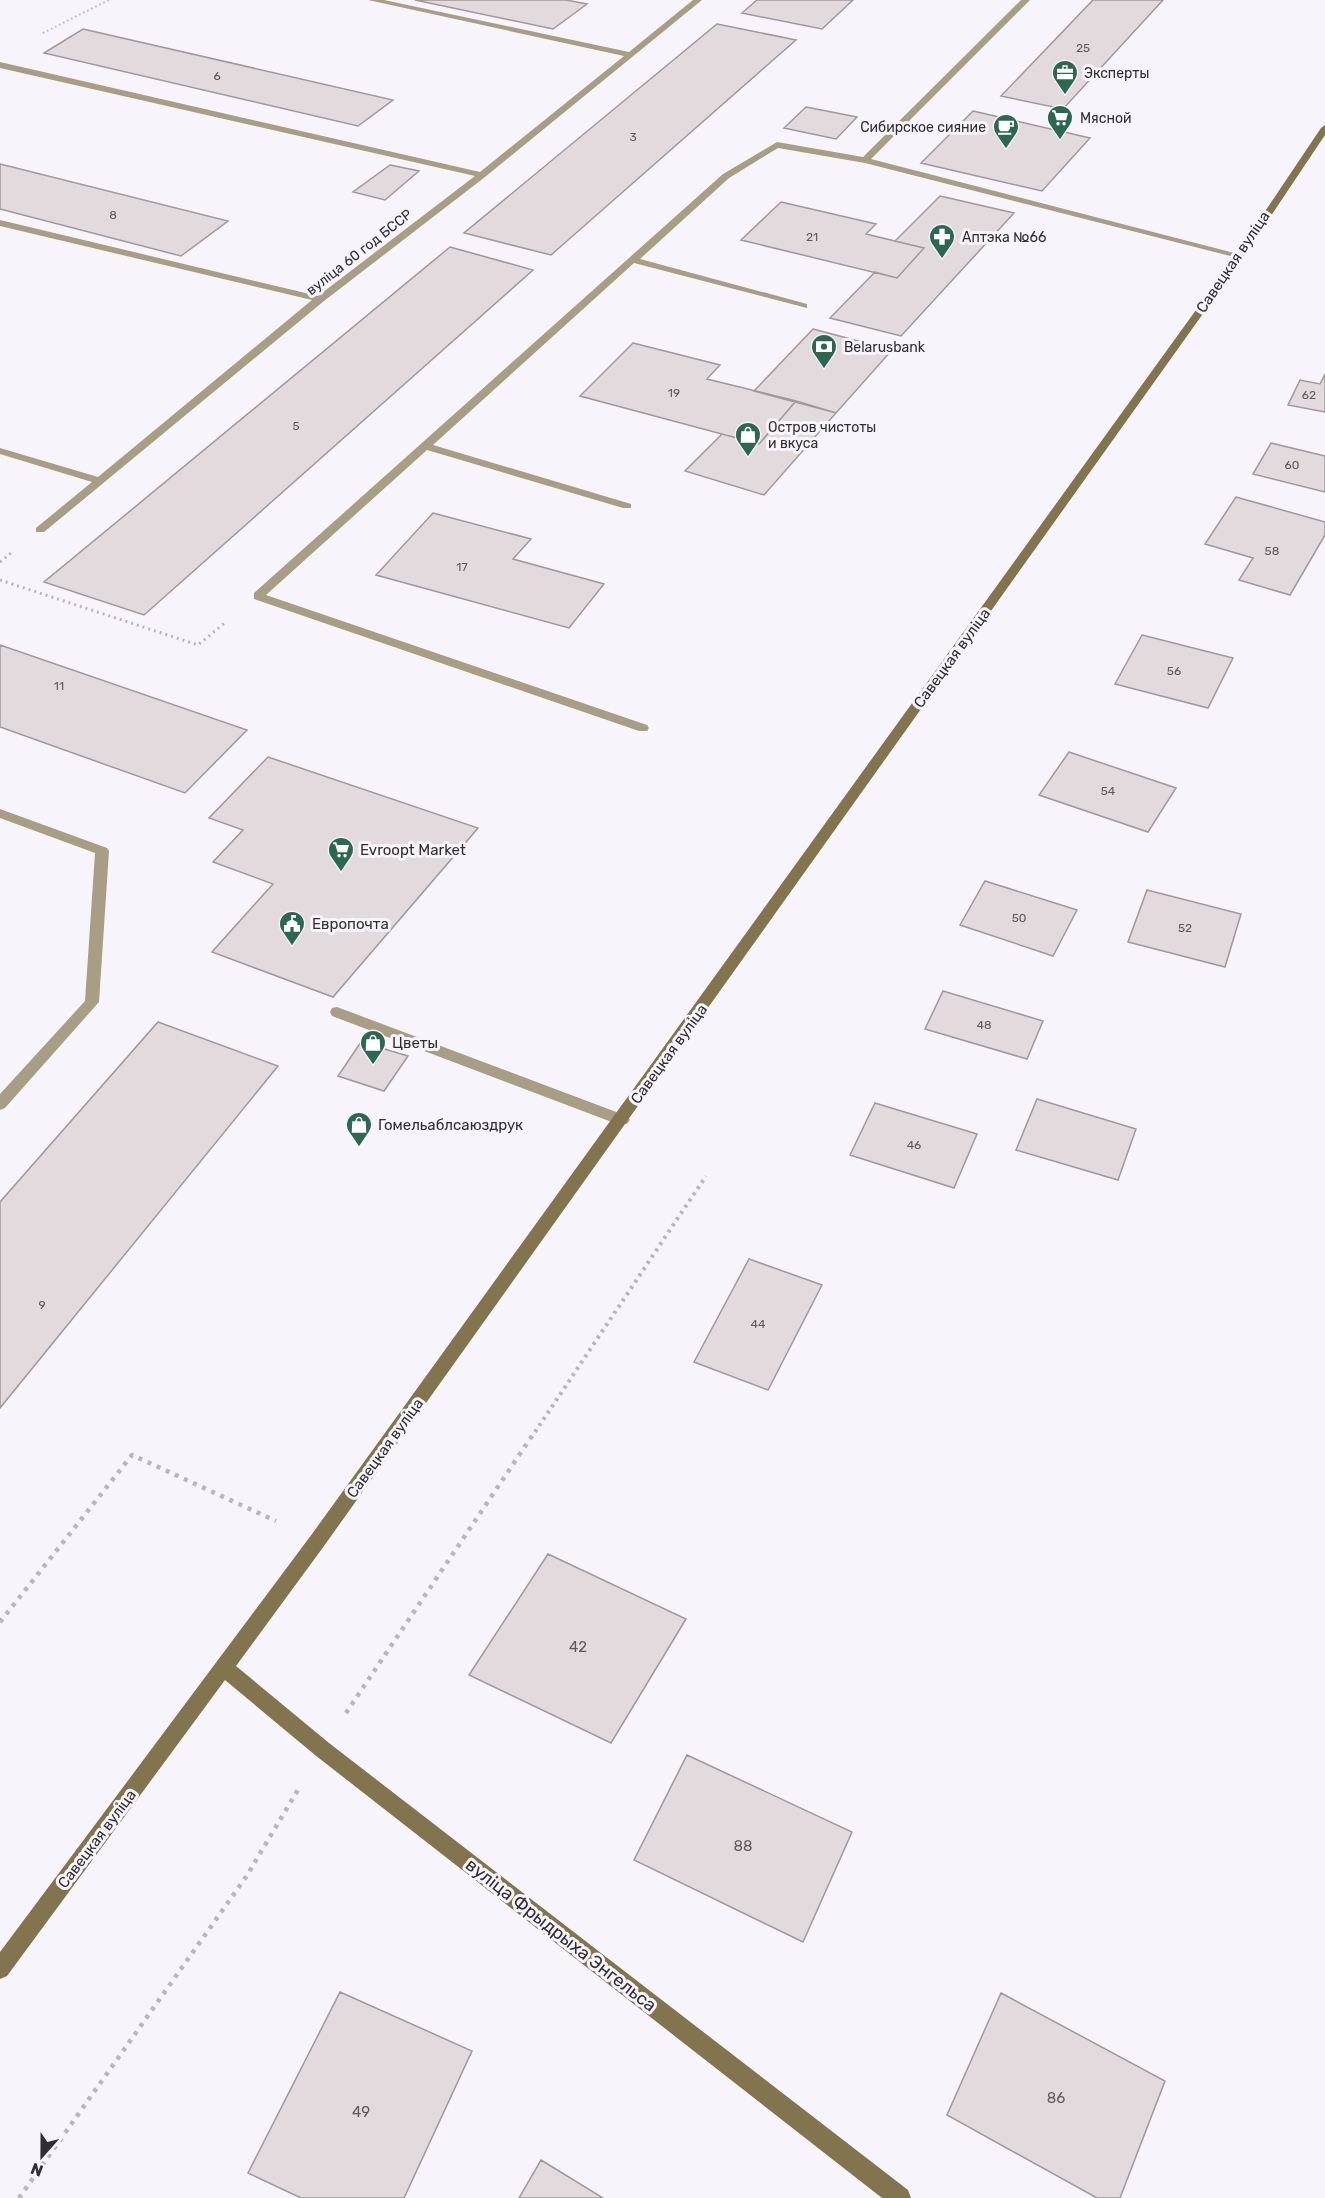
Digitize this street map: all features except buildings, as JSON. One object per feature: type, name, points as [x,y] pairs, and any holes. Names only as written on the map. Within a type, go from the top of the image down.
[{"type":"main road","name":"Савецкая вуліца","points":[[0,1969],[318,1540],[622,1120],[1239,258],[1325,128]]},
{"type":"main road","name":"вуліца Фрыдрыха Энгельса","points":[[224,1668],[322,1749],[900,2198]]},
{"type":"lane","points":[[372,0],[632,55]]},
{"type":"lane","name":"вуліца 60 год БССР","points":[[40,530],[320,299],[482,175],[698,0]]},
{"type":"lane","points":[[865,160],[1026,0]]},
{"type":"lane","points":[[0,65],[482,175]]},
{"type":"lane","points":[[643,728],[258,596],[726,176],[777,145],[865,160],[1239,258]]},
{"type":"lane","points":[[0,223],[320,299]]},
{"type":"lane","points":[[633,260],[803,306]]},
{"type":"lane","points":[[426,446],[627,506]]},
{"type":"lane","points":[[0,452],[101,481]]},
{"type":"lane","points":[[0,813],[102,851],[92,1002],[0,1104]]},
{"type":"lane","points":[[338,1012],[622,1120]]},
{"type":"path","points":[[40,35],[109,0]]},
{"type":"path","points":[[0,580],[198,645],[258,596]]},
{"type":"path","points":[[19,2198],[246,1877],[322,1749],[706,1176]]},
{"type":"path","points":[[0,1622],[132,1455],[318,1540]]},
{"type":"place","name":"Эксперты","points":[[1065,96]]},
{"type":"place","name":"Мясной","points":[[1060,141]]},
{"type":"place","name":"Сибирское сияние","points":[[1006,150]]},
{"type":"place","name":"Аптэка №66","points":[[942,260]]},
{"type":"place","name":"Belarusbank","points":[[824,370]]},
{"type":"place","name":"Остров чистоты и вкуса","points":[[748,458]]},
{"type":"place","name":"Evroopt Market","points":[[341,873]]},
{"type":"place","name":"Европочта","points":[[292,947]]},
{"type":"place","name":"Цветы","points":[[373,1066]]},
{"type":"place","name":"Гомельаблсаюздрук","points":[[359,1148]]}]
